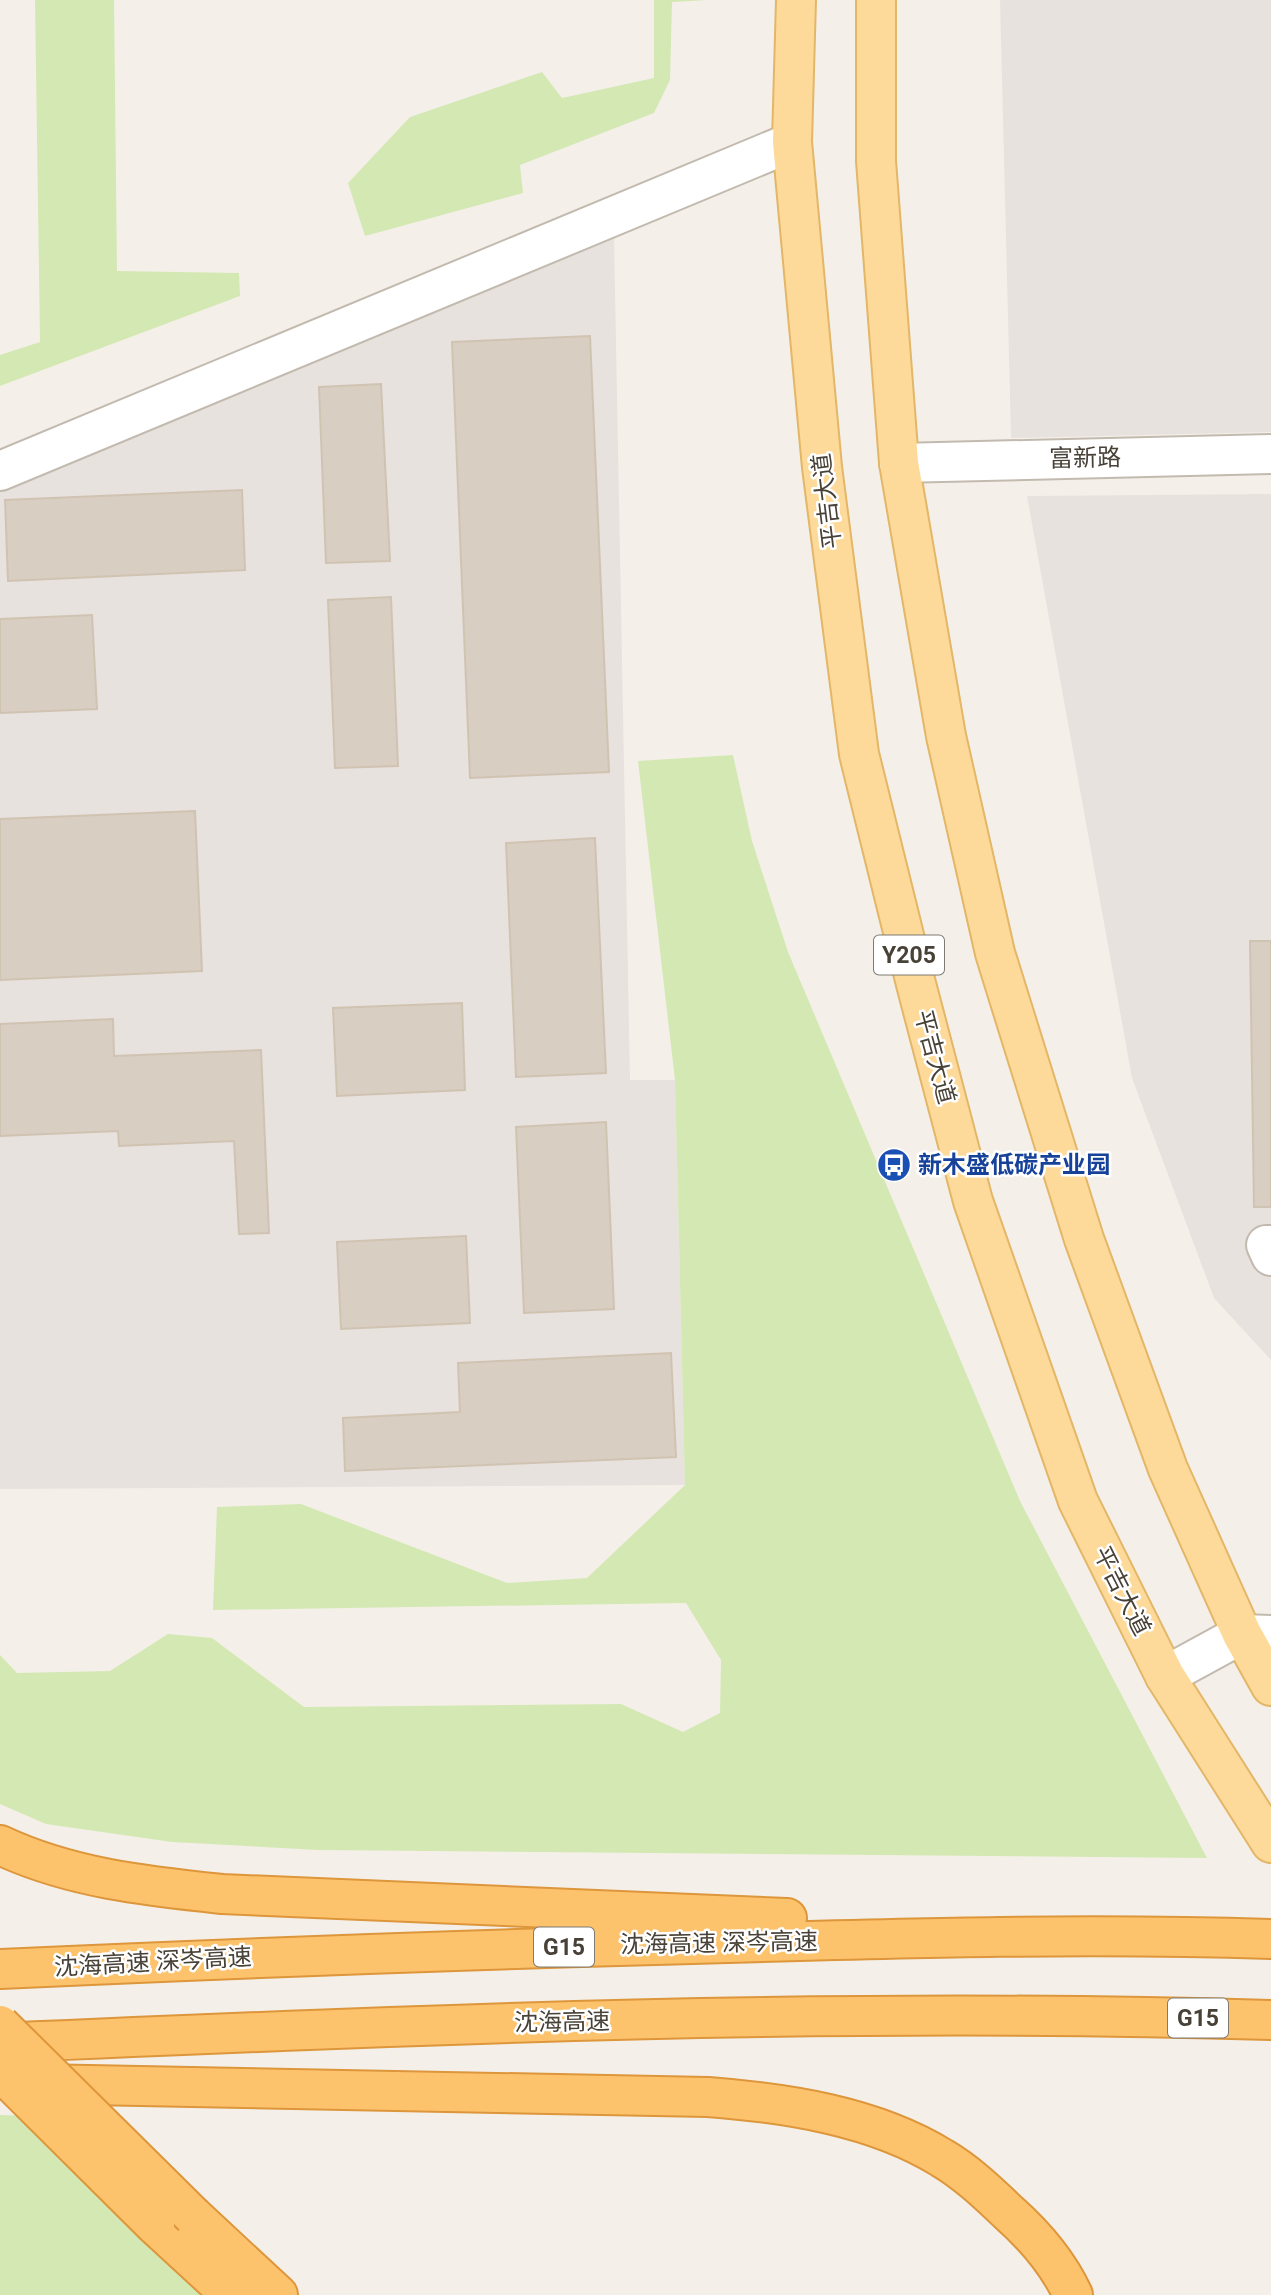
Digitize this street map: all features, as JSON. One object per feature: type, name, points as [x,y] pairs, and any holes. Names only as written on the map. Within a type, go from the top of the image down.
[{"type":"highway","points":[[0,1845],[70,1870],[129,1884],[222,1894],[1129,1934]]},
{"type":"highway","name":"沈海高速 深岑高速","points":[[0,1969],[334,1953],[1129,1934],[1271,1939]]},
{"type":"highway","name":"沈海高速","points":[[0,2043],[422,2025],[790,2017],[1125,2015],[1271,2020]]},
{"type":"highway","points":[[0,2025],[192,2216],[278,2295]]},
{"type":"highway","points":[[0,2071],[155,2225],[231,2295]]},
{"type":"highway","points":[[0,2084],[334,2089],[768,2101],[826,2114],[883,2132],[942,2158],[1023,2225],[1063,2274],[1073,2295]]},
{"type":"main road","name":"平吉大道","points":[[796,0],[792,142],[822,467],[859,754],[973,1201],[1078,1501],[1165,1676],[1271,1843]]},
{"type":"main road","points":[[876,0],[876,161],[899,463],[946,736],[995,953],[1084,1239],[1163,1456],[1257,1635],[1271,1686]]},
{"type":"street","points":[[0,471],[792,142]]},
{"type":"street","name":"富新路","points":[[899,463],[1271,454]]},
{"type":"street","points":[[1271,1244],[1266,1245],[1271,1256]]},
{"type":"street","points":[[1165,1676],[1257,1635]]},
{"type":"shaded area","points":[[1000,0],[1271,0],[1271,432],[1011,438]]},
{"type":"shaded area","points":[[614,237],[630,1080],[675,1080],[685,1485],[0,1489],[0,491]]},
{"type":"shaded area","points":[[1271,494],[1271,1360],[1214,1298],[1132,1078],[1027,496]]},
{"type":"green space","points":[[35,0],[114,0],[117,271],[239,273],[240,296],[0,386],[0,355],[40,342]]},
{"type":"green space","points":[[654,0],[708,0],[672,2],[670,80],[654,113],[520,165],[523,193],[365,236],[348,183],[410,117],[542,72],[562,98],[654,78]]},
{"type":"green space","points":[[733,755],[752,841],[788,952],[1020,1501],[1207,1858],[318,1850],[172,1842],[46,1824],[0,1804],[0,1655],[17,1673],[110,1671],[168,1634],[212,1638],[304,1707],[621,1704],[683,1732],[720,1713],[721,1660],[686,1603],[213,1610],[217,1507],[301,1504],[507,1583],[587,1578],[685,1485],[675,1080],[638,761]]},
{"type":"green space","points":[[0,2115],[32,2116],[213,2295],[0,2295]]},
{"type":"building","points":[[590,336],[609,772],[470,778],[452,342]]},
{"type":"building","points":[[381,384],[390,561],[326,563],[319,387]]},
{"type":"building","points":[[242,490],[245,570],[8,581],[5,500]]},
{"type":"building","points":[[391,597],[398,766],[335,768],[328,600]]},
{"type":"building","points":[[92,615],[97,709],[0,713],[0,619]]},
{"type":"building","points":[[195,811],[202,971],[0,980],[0,819]]},
{"type":"building","points":[[595,838],[606,1073],[516,1077],[506,843]]},
{"type":"building","points":[[1250,941],[1271,941],[1271,1207],[1254,1207]]},
{"type":"building","points":[[462,1003],[465,1090],[337,1096],[333,1008]]},
{"type":"building","points":[[113,1019],[114,1056],[261,1050],[269,1233],[239,1234],[234,1141],[119,1146],[118,1131],[0,1136],[0,1024]]},
{"type":"building","points":[[606,1122],[614,1309],[524,1313],[516,1127]]},
{"type":"building","points":[[466,1236],[470,1323],[341,1329],[337,1242]]},
{"type":"building","points":[[671,1353],[676,1457],[345,1471],[343,1418],[460,1412],[458,1363]]},
{"type":"place","name":"新木盛低碳产业园","points":[[894,1165]]}]
